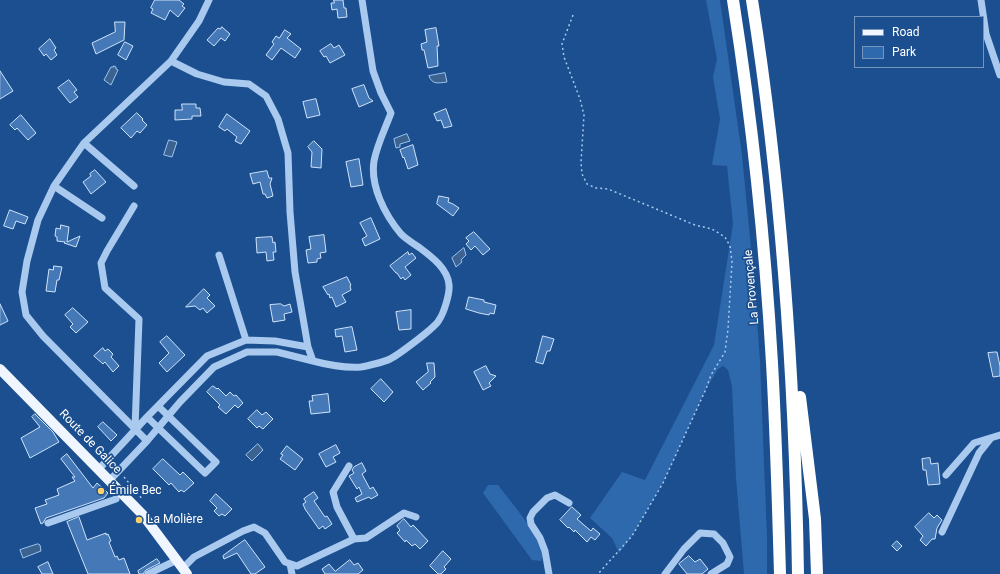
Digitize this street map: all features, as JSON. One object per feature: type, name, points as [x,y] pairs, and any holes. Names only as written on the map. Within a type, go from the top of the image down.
[{"type":"highway","name":"La Provençale","points":[[733,0],[756,170],[767,293],[775,431],[780,574]]},
{"type":"highway","points":[[752,0],[774,165],[786,293],[795,430],[798,574]]},
{"type":"highway","points":[[786,293],[810,472],[815,519],[817,574]]},
{"type":"main road","name":"Route de Galice","points":[[0,369],[143,515],[182,567]]},
{"type":"street","points":[[147,441],[43,336],[26,315],[22,292],[27,261],[38,220],[54,186],[84,143],[171,61],[199,20],[209,0]]},
{"type":"street","points":[[109,481],[147,441],[180,402],[214,367],[247,352],[277,352],[327,365],[361,367],[389,360],[409,346],[439,321],[446,302],[449,285],[443,269],[430,256],[402,235],[390,219],[382,203],[375,183],[374,162],[380,141],[391,113],[381,93],[373,71],[362,0]]},
{"type":"street","points":[[981,0],[983,16]]},
{"type":"street","points":[[984,20],[986,34],[1000,75]]},
{"type":"street","points":[[171,61],[197,74],[224,82],[249,84],[266,96],[278,119],[288,153],[290,212],[295,272],[308,347],[313,361]]},
{"type":"street","points":[[84,143],[134,186]]},
{"type":"street","points":[[54,186],[102,218]]},
{"type":"street","points":[[134,206],[107,251],[102,263],[105,288],[139,319],[136,429]]},
{"type":"street","points":[[219,255],[246,340]]},
{"type":"street","points":[[98,470],[147,417],[207,356],[246,340],[275,341],[308,347]]},
{"type":"street","points":[[147,417],[205,473],[216,462],[158,406]]},
{"type":"street","points":[[946,475],[974,443],[1000,435]]},
{"type":"street","points":[[942,532],[979,453],[991,438]]},
{"type":"street","points":[[349,466],[333,492],[337,507],[354,539]]},
{"type":"street","points":[[549,574],[545,551],[540,538],[530,524],[530,518],[533,512],[547,498],[555,495],[569,503]]},
{"type":"street","points":[[48,523],[116,499]]},
{"type":"street","points":[[148,574],[182,567],[194,557],[243,531],[254,527],[265,533],[285,562],[296,566],[354,539],[366,538],[404,513],[416,516]]},
{"type":"street","points":[[665,574],[684,549],[700,533],[714,534],[724,543],[730,557],[727,564],[711,574]]},
{"type":"street","points":[[290,564],[292,574]]},
{"type":"path","points":[[573,15],[562,44],[564,57],[580,99],[584,115],[581,162],[582,174],[587,184],[596,188],[608,189],[695,225],[712,229],[725,237],[730,246],[732,262],[728,329],[725,352],[711,375],[663,483],[632,536],[598,574]]},
{"type":"green space","points":[[706,0],[720,0],[742,155],[760,361],[767,537],[767,574],[744,574],[736,478],[732,386],[728,370],[723,366],[718,369],[706,389],[663,483],[632,536],[619,553],[612,538],[590,518],[622,472],[645,480],[714,345],[733,224],[727,166],[712,165],[720,119],[713,77],[717,59]]},
{"type":"green space","points":[[488,485],[498,485],[523,518],[540,545],[543,553],[541,561],[532,560],[483,493]]},
{"type":"shaded area","points":[[114,66],[118,70],[111,85],[104,80],[111,67]]},
{"type":"shaded area","points":[[445,73],[447,82],[434,82],[429,76]]},
{"type":"shaded area","points":[[407,134],[410,141],[400,144],[400,147],[396,148],[394,139]]},
{"type":"shaded area","points":[[169,140],[177,142],[172,157],[164,155]]},
{"type":"shaded area","points":[[464,248],[466,255],[461,260],[462,262],[456,267],[452,258]]},
{"type":"shaded area","points":[[258,444],[263,450],[252,461],[246,455]]},
{"type":"shaded area","points":[[38,544],[40,545],[41,551],[23,558],[20,550]]},
{"type":"building","points":[[155,0],[179,0],[184,4],[182,6],[185,8],[178,17],[170,10],[165,20],[151,13],[153,9],[151,8]]},
{"type":"building","points":[[334,0],[343,0],[347,17],[338,18],[337,9],[332,10],[331,3],[334,3]]},
{"type":"building","points":[[115,22],[125,22],[124,40],[96,54],[92,43],[115,32]]},
{"type":"building","points":[[222,27],[230,34],[225,41],[221,38],[214,46],[207,40],[218,28],[220,29]]},
{"type":"building","points":[[436,28],[439,46],[437,46],[438,66],[428,68],[421,44],[427,42],[425,30]]},
{"type":"building","points":[[285,30],[291,34],[287,38],[301,49],[295,58],[281,48],[272,60],[266,55],[274,44],[272,42],[276,36],[279,38]]},
{"type":"building","points":[[50,39],[56,48],[54,50],[57,55],[51,60],[46,54],[44,56],[39,49]]},
{"type":"building","points":[[125,42],[133,46],[126,60],[118,55]]},
{"type":"building","points":[[331,44],[334,48],[339,45],[345,55],[330,63],[326,56],[324,57],[320,51]]},
{"type":"building","points":[[0,71],[13,91],[0,99]]},
{"type":"building","points":[[69,80],[77,90],[74,92],[78,97],[70,103],[58,88]]},
{"type":"building","points":[[364,85],[369,98],[373,101],[359,107],[352,89]]},
{"type":"building","points":[[316,99],[320,115],[307,118],[303,102]]},
{"type":"building","points":[[182,104],[196,104],[196,108],[200,108],[201,116],[192,116],[192,119],[175,120],[175,110],[182,110]]},
{"type":"building","points":[[446,109],[452,126],[444,128],[441,120],[437,121],[434,114]]},
{"type":"building","points":[[137,113],[147,125],[140,133],[137,131],[131,138],[121,128]]},
{"type":"building","points":[[227,114],[250,131],[241,144],[235,141],[237,137],[227,129],[225,131],[219,127]]},
{"type":"building","points":[[21,115],[36,133],[28,140],[17,128],[15,130],[10,125]]},
{"type":"building","points":[[314,141],[322,149],[321,168],[311,167],[312,152],[308,147]]},
{"type":"building","points":[[413,145],[418,165],[408,169],[400,150]]},
{"type":"building","points":[[359,159],[363,185],[351,187],[346,162]]},
{"type":"building","points":[[95,170],[106,182],[91,194],[83,182],[91,176],[90,174]]},
{"type":"building","points":[[267,171],[269,178],[272,178],[270,184],[273,196],[267,198],[265,194],[263,194],[260,182],[253,184],[250,174]]},
{"type":"building","points":[[439,196],[449,198],[448,202],[459,208],[453,216],[437,204]]},
{"type":"building","points":[[10,210],[28,217],[25,224],[16,221],[13,229],[4,226]]},
{"type":"building","points":[[371,218],[380,239],[365,246],[362,239],[367,236],[360,223]]},
{"type":"building","points":[[61,225],[69,227],[67,242],[80,236],[76,247],[64,243],[65,242],[57,241],[57,237],[55,236],[56,228],[60,229]]},
{"type":"building","points":[[474,232],[490,249],[483,255],[475,246],[471,250],[466,244],[469,241],[466,238]]},
{"type":"building","points":[[324,235],[326,252],[320,253],[321,258],[317,259],[317,262],[308,263],[306,250],[311,249],[309,237]]},
{"type":"building","points":[[272,237],[273,243],[275,242],[276,252],[273,252],[274,260],[267,261],[266,252],[257,253],[256,238]]},
{"type":"building","points":[[408,252],[409,255],[412,253],[416,258],[405,267],[411,275],[405,280],[403,277],[401,279],[390,266]]},
{"type":"building","points":[[54,266],[62,267],[59,280],[57,280],[55,292],[46,291],[49,269],[53,270]]},
{"type":"building","points":[[347,277],[351,285],[351,290],[342,295],[346,302],[336,307],[332,297],[330,298],[329,294],[328,295],[323,287]]},
{"type":"building","points":[[204,289],[210,295],[207,298],[215,306],[207,313],[203,308],[200,310],[195,306],[186,307]]},
{"type":"building","points":[[469,297],[484,300],[484,302],[496,305],[494,314],[490,313],[489,315],[466,309]]},
{"type":"building","points":[[0,304],[8,321],[0,325]]},
{"type":"building","points":[[281,304],[284,306],[290,304],[292,312],[284,314],[285,320],[273,322],[270,305]]},
{"type":"building","points":[[73,308],[88,322],[76,333],[70,327],[73,324],[65,315]]},
{"type":"building","points":[[411,310],[411,329],[399,330],[396,312]]},
{"type":"building","points":[[352,327],[357,350],[345,352],[342,336],[336,337],[335,330]]},
{"type":"building","points":[[167,336],[185,355],[167,372],[159,363],[169,353],[160,342]]},
{"type":"building","points":[[543,336],[554,339],[550,351],[547,351],[543,364],[536,362]]},
{"type":"building","points":[[103,348],[105,351],[108,349],[113,354],[111,357],[119,366],[113,372],[105,362],[103,364],[94,356]]},
{"type":"building","points":[[997,352],[1000,366],[1000,376],[993,377],[988,353]]},
{"type":"building","points":[[427,363],[434,363],[435,377],[423,390],[416,382],[428,372]]},
{"type":"building","points":[[486,366],[490,374],[496,376],[489,383],[491,386],[483,390],[474,372]]},
{"type":"building","points":[[381,379],[393,392],[384,402],[371,389]]},
{"type":"building","points":[[213,386],[217,389],[218,388],[226,396],[230,392],[234,396],[236,395],[243,403],[238,408],[235,405],[226,414],[218,407],[220,405],[207,392]]},
{"type":"building","points":[[328,394],[330,412],[311,414],[309,401],[313,401],[312,396]]},
{"type":"building","points":[[257,410],[262,415],[266,412],[273,419],[263,429],[259,426],[257,428],[248,419]]},
{"type":"building","points":[[35,414],[53,432],[59,442],[30,458],[21,438],[40,427],[32,417]]},
{"type":"building","points":[[103,422],[117,435],[111,441],[98,427]]},
{"type":"building","points":[[336,445],[340,453],[333,457],[336,462],[326,467],[319,454]]},
{"type":"building","points":[[287,446],[303,459],[295,470],[280,459],[283,455],[281,454]]},
{"type":"building","points":[[67,454],[93,488],[97,483],[108,493],[104,498],[46,518],[41,524],[35,508],[47,504],[45,500],[59,495],[57,489],[75,481],[72,477],[75,477],[61,459]]},
{"type":"building","points":[[930,458],[931,464],[938,463],[940,484],[928,485],[926,470],[923,470],[922,459]]},
{"type":"building","points":[[163,459],[180,475],[183,472],[194,483],[184,492],[181,490],[179,492],[171,483],[169,485],[153,469]]},
{"type":"building","points":[[362,463],[366,471],[362,474],[370,489],[373,487],[378,495],[371,499],[369,497],[357,502],[355,498],[362,494],[359,487],[357,489],[349,476],[354,473],[352,470],[354,467]]},
{"type":"building","points":[[314,492],[318,498],[314,501],[332,524],[325,529],[323,526],[319,529],[303,504],[306,502],[304,499]]},
{"type":"building","points":[[216,494],[232,509],[225,516],[222,514],[219,516],[214,511],[217,508],[210,501]]},
{"type":"building","points":[[572,507],[581,515],[577,519],[591,531],[593,528],[600,534],[595,540],[591,537],[587,542],[575,530],[574,532],[560,520]]},
{"type":"building","points":[[929,513],[934,518],[937,515],[942,520],[937,528],[935,539],[932,539],[926,546],[920,540],[923,536],[915,527]]},
{"type":"building","points":[[79,517],[87,540],[106,533],[106,535],[108,534],[111,541],[109,542],[115,557],[117,556],[119,560],[124,558],[130,574],[88,574],[67,522]]},
{"type":"building","points":[[404,519],[411,527],[413,525],[428,541],[420,549],[415,544],[412,546],[406,540],[405,542],[397,533],[400,530],[397,526]]},
{"type":"building","points":[[245,540],[265,567],[255,574],[251,574],[237,553],[224,559],[223,556]]},
{"type":"building","points":[[897,541],[902,546],[897,551],[892,546]]},
{"type":"building","points":[[443,551],[451,559],[444,567],[446,569],[441,574],[438,574],[430,566]]},
{"type":"building","points":[[689,556],[695,562],[700,559],[708,569],[702,574],[687,574],[679,564]]},
{"type":"building","points":[[157,559],[160,563],[146,570],[143,574],[139,574],[138,571]]},
{"type":"building","points":[[350,560],[354,565],[358,563],[363,570],[358,574],[325,574],[322,569],[329,564],[335,571]]},
{"type":"building","points":[[48,562],[53,574],[42,574],[38,567]]},
{"type":"place","name":"Émile Bec","points":[[101,491]]},
{"type":"place","name":"La Molière","points":[[139,520]]}]
